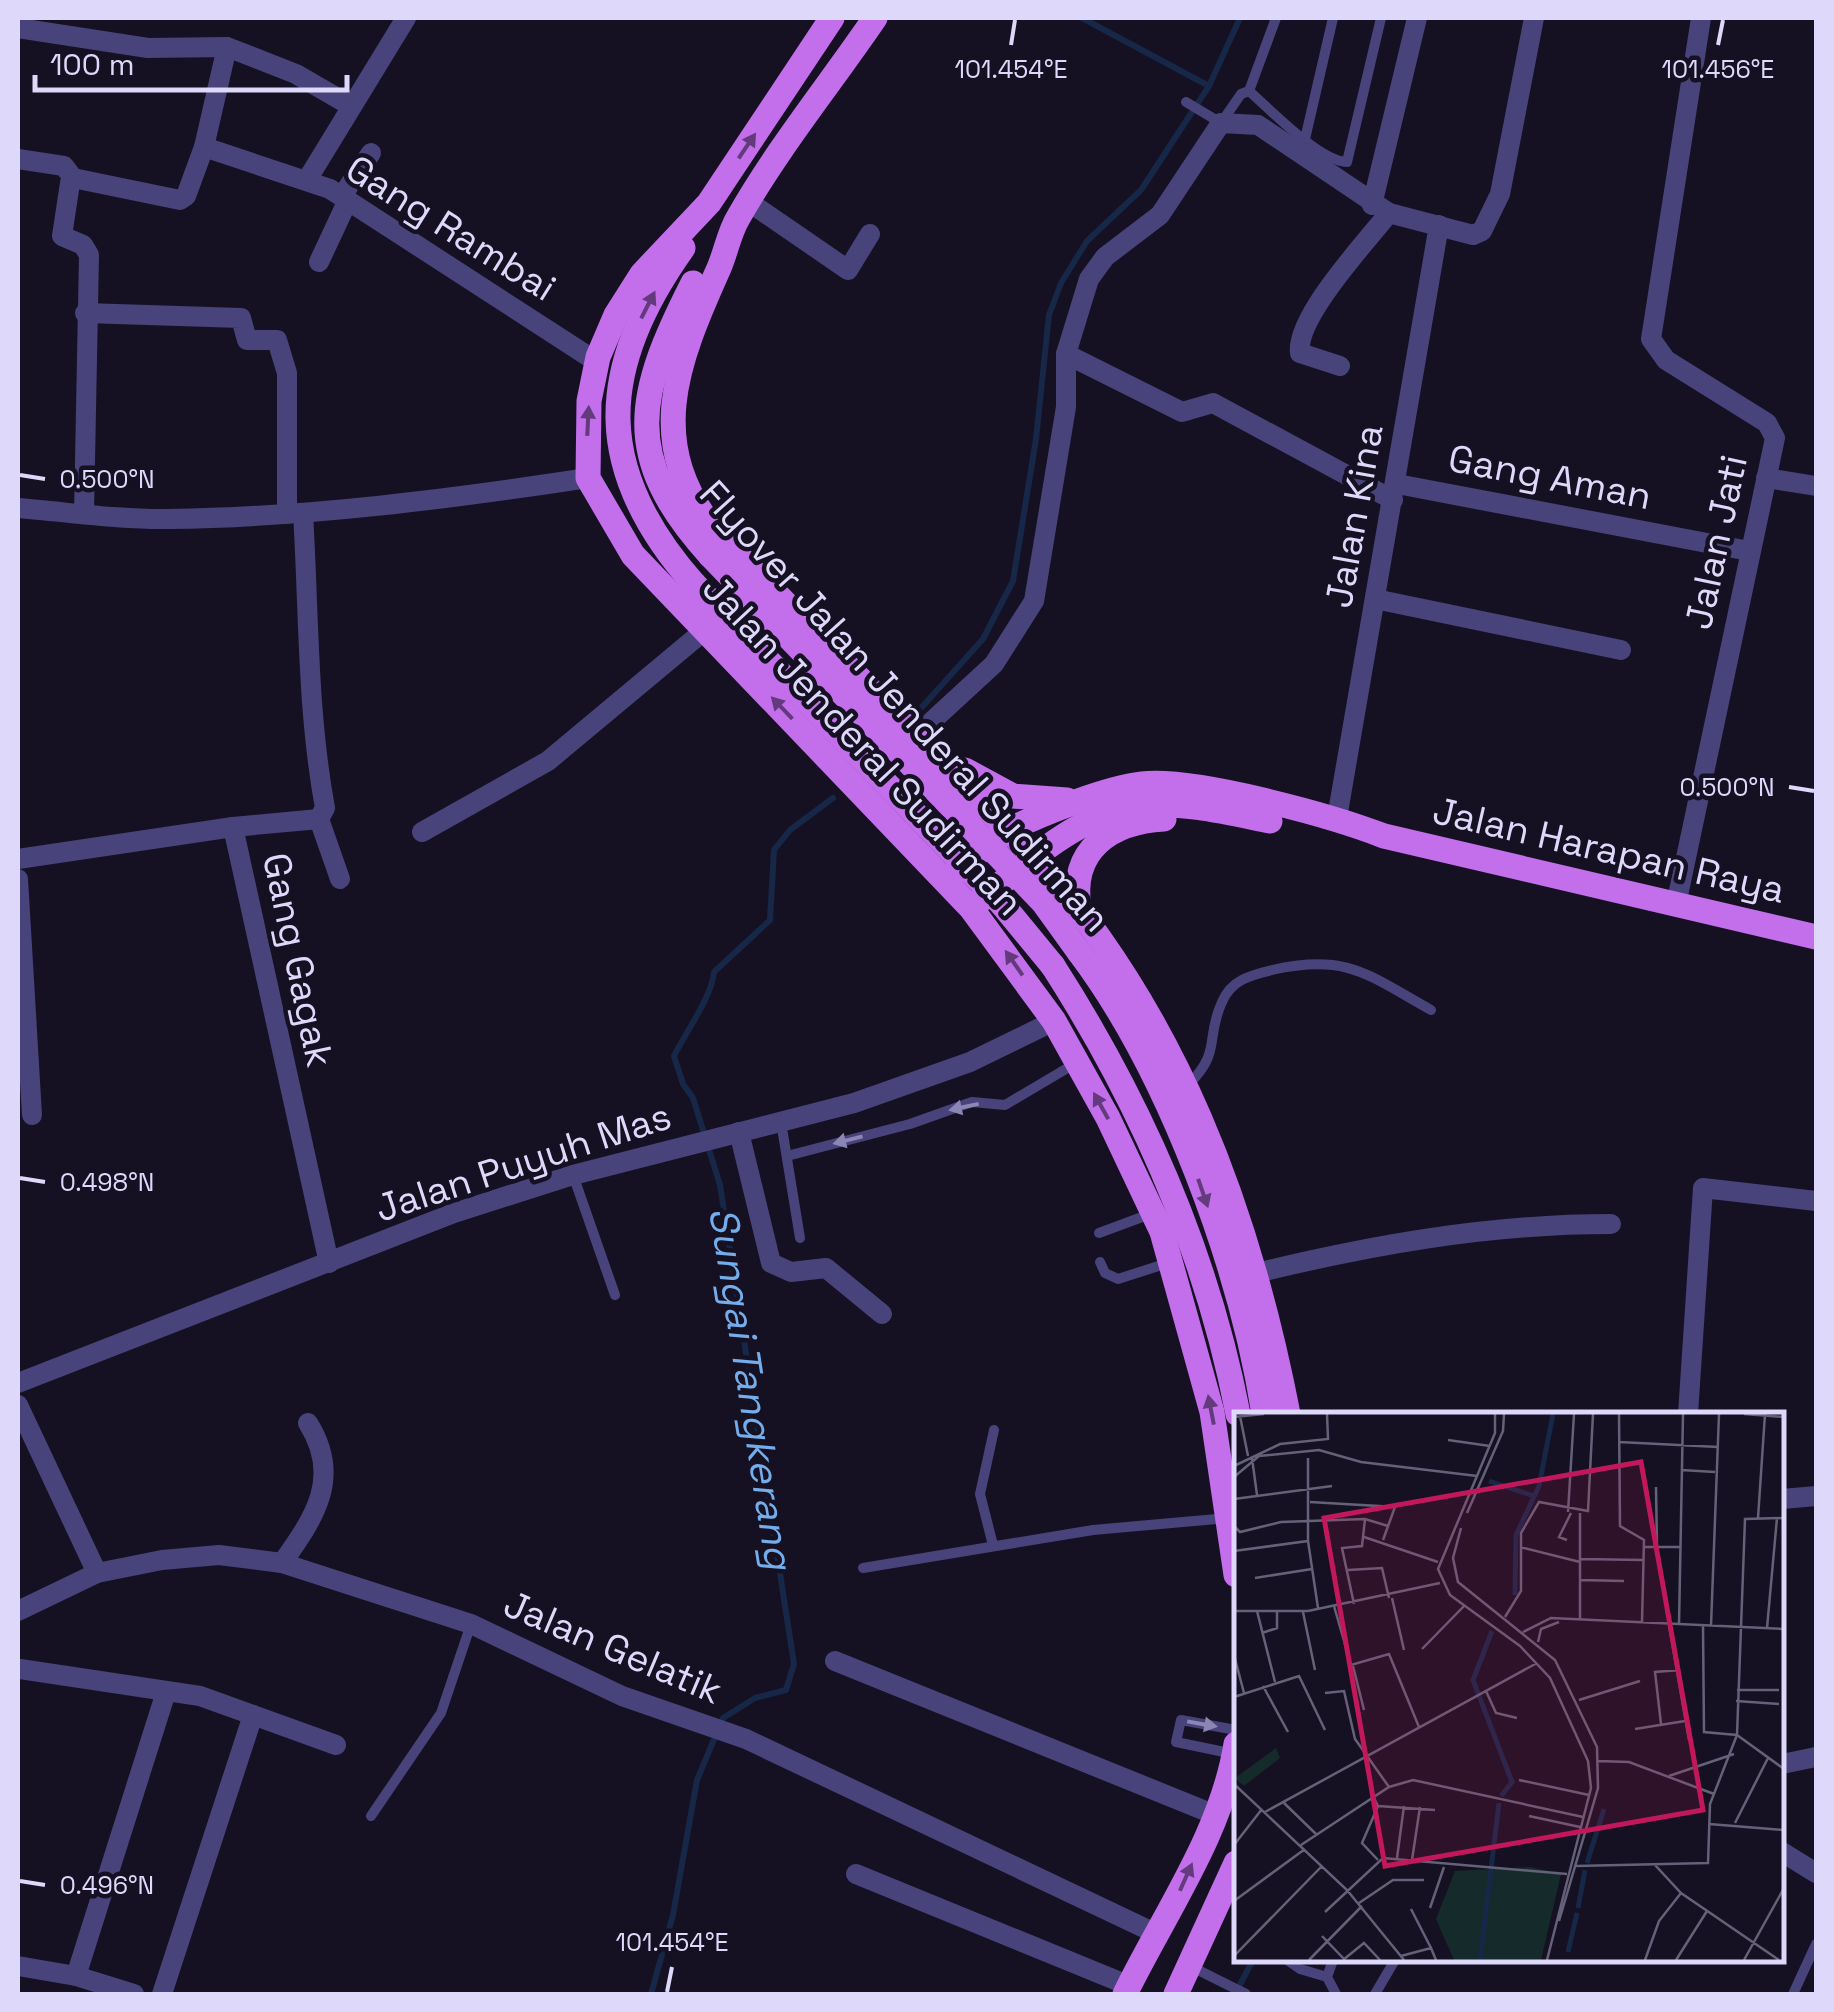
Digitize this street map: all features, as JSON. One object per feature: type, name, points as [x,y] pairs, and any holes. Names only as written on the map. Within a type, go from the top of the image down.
[{"type":"main road","points":[[588,478],[588,401],[597,362],[616,315],[642,274],[709,203],[832,18]]},
{"type":"main road","name":"Jalan Jenderal Sudirman","points":[[875,18],[743,211],[682,350],[674,382],[672,435],[678,462],[695,503],[719,536],[1035,857],[1079,907],[1130,979],[1188,1085],[1211,1143],[1252,1274],[1287,1412]]},
{"type":"main road","name":"Flyover Jalan Jenderal Sudirman","points":[[709,203],[707,232],[652,372],[646,433],[665,494],[710,555],[1043,902],[1116,1006],[1143,1053],[1191,1161],[1241,1318],[1264,1412]]},
{"type":"main road","name":"Flyover Jalan Jenderal Sudirman","points":[[743,211],[707,232],[653,294],[622,370],[615,421],[630,490],[650,529],[682,571],[1002,904],[1053,966],[1114,1068],[1164,1175],[1214,1316],[1238,1412]]},
{"type":"main road","name":"Jalan Jenderal Sudirman","points":[[588,478],[633,554],[946,880],[1054,1021],[1153,1213],[1172,1262],[1205,1380],[1234,1559]]},
{"type":"main road","points":[[822,750],[849,759],[884,793],[898,796],[911,790],[919,768],[883,725],[880,697]]},
{"type":"main road","points":[[925,741],[1013,796],[1067,800],[1112,792]]},
{"type":"main road","name":"Jalan Harapan Raya","points":[[946,880],[1009,830],[1138,784],[1173,784],[1336,818],[1384,836],[1816,937]]},
{"type":"main road","name":"Jalan Harapan Raya","points":[[971,908],[1035,857],[1125,808],[1164,806],[1334,834],[1384,836]]},
{"type":"main road","points":[[1079,907],[1078,870],[1082,859],[1110,835],[1148,820],[1229,814]]},
{"type":"main road","points":[[1054,1021],[1056,997],[1051,978],[1053,969],[1066,955],[1085,952],[1130,979]]},
{"type":"main road","points":[[1128,1990],[1232,1776],[1234,1760]]},
{"type":"main road","points":[[1176,1994],[1234,1868]]},
{"type":"street","points":[[307,180],[406,18]]},
{"type":"street","points":[[1340,366],[1300,353],[1300,342],[1325,294],[1381,209],[1417,18]]},
{"type":"street","points":[[925,741],[994,664],[1034,601],[1066,406],[1066,354],[1089,279],[1105,257],[1160,215],[1218,122],[1258,124],[1381,209],[1473,235],[1488,224],[1500,194],[1534,18]]},
{"type":"street","name":"Jalan Jati","points":[[1676,905],[1775,438],[1772,429],[1666,360],[1651,339],[1700,18]]},
{"type":"street","points":[[18,28],[148,48],[227,47],[296,74],[351,106]]},
{"type":"street","points":[[18,159],[64,166],[73,178],[180,200],[186,196],[204,147],[227,47]]},
{"type":"street","name":"Gang Rambai","points":[[204,147],[307,180],[345,198],[597,362]]},
{"type":"street","points":[[320,262],[345,198],[371,153]]},
{"type":"street","points":[[73,178],[62,236],[83,245],[89,255],[84,513]]},
{"type":"street","points":[[743,211],[848,270],[870,234]]},
{"type":"street","name":"Jalan Kina","points":[[1336,818],[1438,225]]},
{"type":"street","points":[[85,313],[241,318],[247,340],[277,340],[287,373],[295,513],[311,651],[309,696],[325,808],[319,819],[340,878]]},
{"type":"street","name":"Gang Aman","points":[[1066,354],[1182,412],[1213,404],[1395,492],[1750,551]]},
{"type":"street","points":[[18,508],[166,519],[295,513],[431,502],[588,478]]},
{"type":"street","points":[[1766,478],[1816,486]]},
{"type":"street","points":[[1375,598],[1621,650]]},
{"type":"street","points":[[422,832],[548,761],[705,630]]},
{"type":"street","points":[[233,827],[319,819]]},
{"type":"street","name":"Gang Gagak","points":[[18,859],[233,827],[329,1263]]},
{"type":"street","points":[[18,879],[20,970],[32,1115]]},
{"type":"street","name":"Jalan Puyuh Mas","points":[[18,1383],[454,1214],[574,1175],[854,1103],[970,1062],[1054,1021]]},
{"type":"street","points":[[731,1134],[771,1264],[790,1272],[826,1268],[882,1314]]},
{"type":"street","points":[[1688,1412],[1703,1188],[1816,1202]]},
{"type":"street","points":[[1252,1274],[1342,1252],[1452,1233],[1539,1224],[1611,1224]]},
{"type":"street","points":[[18,1405],[98,1574]]},
{"type":"street","points":[[282,1563],[308,1526],[325,1484],[324,1458],[308,1423]]},
{"type":"street","points":[[1784,1500],[1816,1496]]},
{"type":"street","name":"Jalan Gelatik","points":[[18,1611],[98,1574],[200,1556],[282,1563],[470,1624],[622,1696],[746,1739],[1157,1934]]},
{"type":"street","points":[[835,1661],[1213,1814]]},
{"type":"street","points":[[18,1667],[200,1696],[336,1745]]},
{"type":"street","points":[[76,1976],[166,1692]]},
{"type":"street","points":[[162,1994],[253,1715]]},
{"type":"street","points":[[1784,1764],[1816,1757]]},
{"type":"street","points":[[1784,1853],[1816,1873]]},
{"type":"street","points":[[856,1874],[1128,1990]]},
{"type":"street","points":[[18,1966],[76,1976],[134,1994]]},
{"type":"lane","points":[[1186,102],[1218,122],[1241,94],[1249,91],[1276,18]]},
{"type":"lane","points":[[1305,139],[1333,18]]},
{"type":"lane","points":[[1249,91],[1305,139],[1339,162],[1350,160],[1382,18]]},
{"type":"lane","points":[[1188,1085],[1208,1065],[1221,1002],[1231,987],[1250,975],[1311,961],[1354,966],[1432,1010]]},
{"type":"lane","points":[[787,1156],[910,1124],[972,1102],[1005,1106],[1077,1062]]},
{"type":"lane","points":[[781,1121],[800,1238]]},
{"type":"lane","points":[[574,1175],[614,1295]]},
{"type":"lane","points":[[1098,1232],[1153,1213]]},
{"type":"lane","points":[[1100,1262],[1105,1274],[1118,1279],[1172,1262]]},
{"type":"lane","points":[[993,1546],[980,1494],[994,1430]]},
{"type":"lane","points":[[862,1568],[1093,1530],[1229,1518]]},
{"type":"lane","points":[[371,1816],[441,1713],[470,1624]]},
{"type":"lane","points":[[1234,1742],[1181,1720],[1176,1742],[1234,1743]]},
{"type":"lane","points":[[1793,1994],[1816,1944]]},
{"type":"lane","points":[[1290,1962],[1328,1977]]},
{"type":"lane","points":[[1332,1962],[1328,1977],[1336,1994]]},
{"type":"lane","points":[[1374,1994],[1395,1962]]},
{"type":"lane","points":[[1190,1966],[1245,1994]]},
{"type":"waterway","points":[[1082,18],[1209,86]]},
{"type":"waterway","points":[[922,707],[983,639],[1013,581],[1036,439],[1049,315],[1061,283],[1087,241],[1141,190],[1209,86],[1240,18]]},
{"type":"waterway","name":"Sungai Tangkerang","points":[[651,1994],[673,1915],[697,1780],[723,1718],[755,1698],[786,1690],[794,1664],[720,1185],[693,1098],[683,1084],[674,1056],[704,1003],[714,972],[770,920],[774,850],[790,830],[833,798]]},
{"type":"waterway","points":[[1235,1994],[1252,1962]]}]
